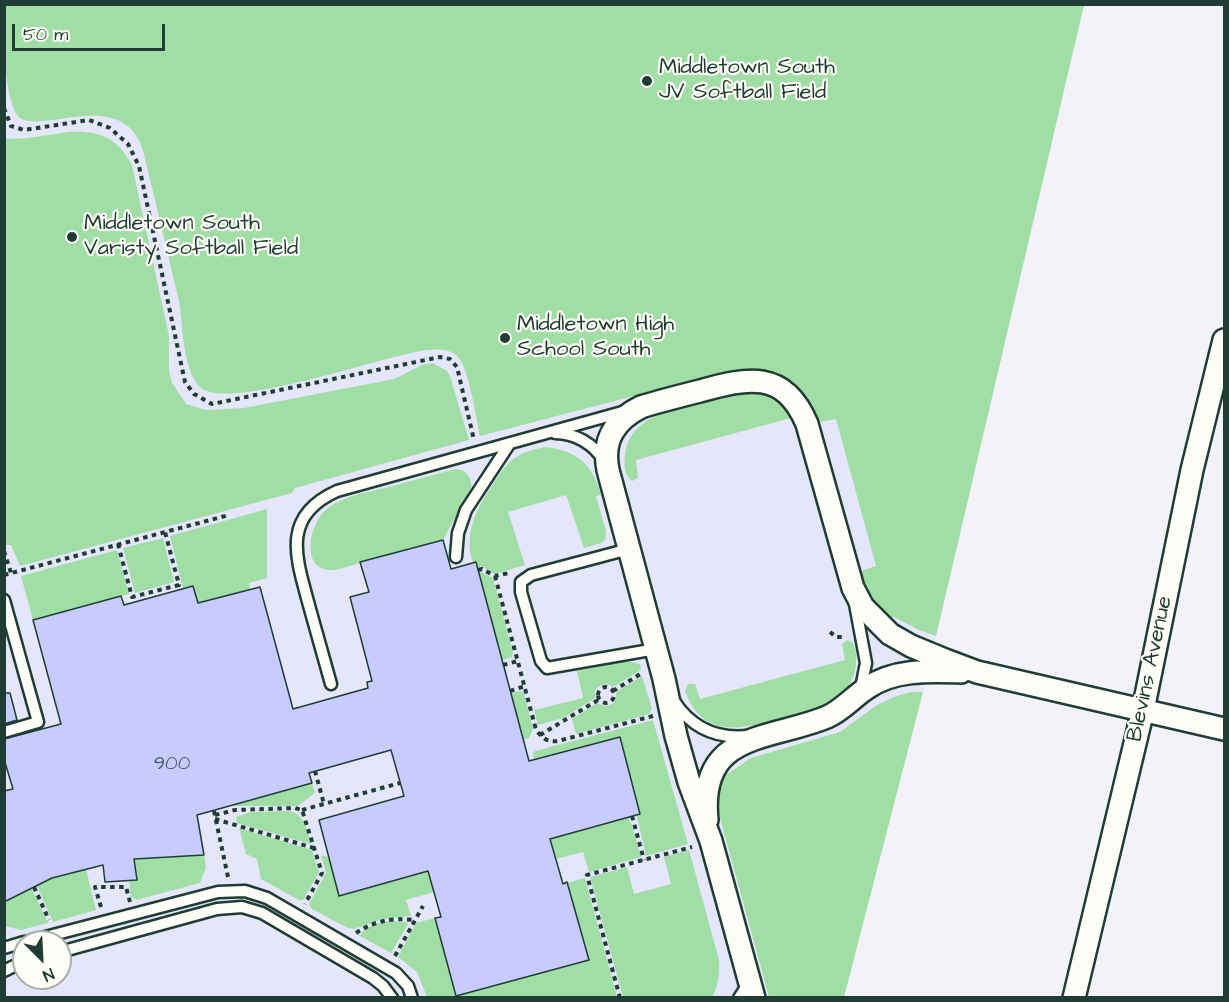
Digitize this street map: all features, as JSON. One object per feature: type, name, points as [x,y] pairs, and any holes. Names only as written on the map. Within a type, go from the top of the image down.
[{"type":"street","name":"Blevins Avenue","points":[[1074,998],[1143,710],[1192,470],[1224,340]]},
{"type":"street","points":[[748,992],[702,844],[689,782],[676,736],[655,675],[656,649],[608,470],[607,449],[613,431],[623,417],[641,407],[736,381],[765,383],[786,394],[802,412],[807,424],[848,575],[863,607],[890,634],[911,646],[976,672],[1224,729]]},
{"type":"street","points":[[702,844],[712,775],[721,759],[736,747],[762,735],[829,716],[876,682],[902,674],[936,671],[976,672]]},
{"type":"lane","points":[[331,684],[296,553],[299,529],[304,516],[313,505],[337,491],[641,407]]},
{"type":"lane","points":[[542,434],[560,433],[580,439],[599,454],[608,470]]},
{"type":"lane","points":[[456,557],[458,533],[466,510],[510,443]]},
{"type":"lane","points":[[629,549],[531,575],[521,582],[521,592],[541,661],[547,668],[656,649]]},
{"type":"lane","points":[[848,575],[866,663],[865,678],[859,694]]},
{"type":"lane","points":[[4,600],[38,722],[4,732]]},
{"type":"lane","points":[[655,675],[681,711],[690,721],[704,730],[730,736],[762,735]]},
{"type":"lane","points":[[71,930],[203,896],[245,891],[267,898],[396,973],[408,986],[412,998]]},
{"type":"lane","points":[[72,948],[217,909],[242,907],[262,913],[373,978],[392,998]]},
{"type":"path","points":[[4,108],[11,126],[17,128],[24,130],[89,120],[110,128],[128,144],[138,166],[185,382],[194,394],[212,404],[440,357],[450,359],[457,368],[477,452]]},
{"type":"path","points":[[4,574],[229,515]]},
{"type":"path","points":[[118,544],[132,597],[179,585],[165,532]]},
{"type":"path","points":[[4,551],[11,573]]},
{"type":"path","points":[[478,570],[482,569],[495,576],[514,571]]},
{"type":"path","points":[[495,576],[535,726],[540,735],[555,742],[657,715]]},
{"type":"path","points":[[830,632],[836,637],[843,637]]},
{"type":"path","points":[[503,665],[518,661]]},
{"type":"path","points":[[613,691],[655,675]]},
{"type":"path","points":[[510,691],[525,687]]},
{"type":"path","points":[[607,687],[613,691],[614,698],[610,703],[602,703],[598,700],[597,694],[602,688],[607,687]]},
{"type":"path","points":[[540,735],[598,700]]},
{"type":"path","points":[[315,771],[324,804]]},
{"type":"path","points":[[215,815],[235,810],[295,808],[302,810],[400,783]]},
{"type":"path","points":[[302,810],[322,873],[303,907]]},
{"type":"path","points":[[215,815],[315,848]]},
{"type":"path","points":[[215,815],[228,880]]},
{"type":"path","points":[[632,816],[644,860]]},
{"type":"path","points":[[620,998],[587,875],[702,844]]},
{"type":"path","points":[[34,887],[52,926]]},
{"type":"path","points":[[102,913],[95,887],[126,887],[131,905]]},
{"type":"path","points":[[393,959],[423,906]]},
{"type":"path","points":[[352,936],[373,923],[385,920],[415,921]]},
{"type":"shaded area","name":"Middletown High School South","points":[[5,5],[1084,5],[923,692],[844,997],[5,998]]},
{"type":"green space","points":[[4,5],[1084,5],[936,636],[894,617],[887,618],[871,602],[859,574],[861,571],[876,566],[836,419],[820,422],[802,394],[781,378],[768,373],[739,371],[722,373],[480,436],[466,372],[455,354],[444,350],[408,354],[307,380],[238,393],[213,393],[198,385],[186,356],[179,301],[143,150],[132,130],[117,120],[98,116],[78,116],[26,121],[17,115],[12,104],[7,77]]},
{"type":"green space","points":[[89,132],[106,137],[120,148],[132,165],[169,336],[169,371],[172,383],[186,404],[206,410],[244,408],[394,379],[422,365],[432,363],[446,370],[450,376],[469,440],[295,488],[292,493],[20,566],[11,545],[5,545],[4,542],[5,139]]},
{"type":"green space","points":[[745,391],[771,398],[791,418],[636,460],[638,478],[632,481],[629,479],[625,470],[628,442],[642,424],[675,409]]},
{"type":"green space","points":[[545,447],[566,451],[582,460],[588,467],[598,484],[601,495],[596,496],[606,531],[605,540],[584,548],[566,495],[508,512],[525,565],[495,574],[481,566],[477,568],[470,552],[470,541],[473,521],[482,502],[510,461],[531,450]]},
{"type":"green space","points":[[456,469],[468,475],[471,488],[443,540],[335,570],[323,569],[316,564],[312,555],[312,535],[321,515],[328,508],[355,495]]},
{"type":"green space","points":[[267,509],[267,578],[249,583],[250,590],[198,603],[193,586],[183,588],[170,536]]},
{"type":"green space","points":[[163,538],[174,582],[135,593],[123,548]]},
{"type":"green space","points":[[117,550],[129,594],[33,620],[21,576]]},
{"type":"green space","points":[[479,573],[493,578],[513,653],[512,657],[502,660]]},
{"type":"green space","points":[[847,640],[853,643],[856,656],[851,682],[836,698],[816,709],[752,725],[725,727],[713,724],[702,717],[693,707],[685,691],[688,684],[695,684],[700,699],[845,660],[842,644]]},
{"type":"green space","points":[[626,661],[640,664],[641,670],[613,687],[606,684],[599,686],[595,690],[595,698],[563,718],[538,725],[534,710],[583,698],[577,671]]},
{"type":"green space","points":[[642,676],[652,709],[649,714],[576,734],[572,719],[597,703],[604,706],[612,704],[616,698],[616,692]]},
{"type":"green space","points":[[521,691],[524,693],[533,729],[529,738],[523,740],[511,693]]},
{"type":"green space","points":[[910,692],[923,692],[844,997],[769,997],[720,818],[717,795],[722,775],[729,773],[751,758],[840,732],[877,705]]},
{"type":"green space","points":[[653,720],[688,844],[646,856],[619,737],[534,759],[533,753]]},
{"type":"green space","points":[[312,783],[315,793],[298,806],[231,806]]},
{"type":"green space","points":[[290,811],[302,820],[311,844],[237,823],[236,817],[251,812]]},
{"type":"green space","points":[[628,817],[641,857],[589,872],[583,852],[556,859],[550,839]]},
{"type":"green space","points":[[239,828],[312,850],[319,872],[303,900],[261,879],[257,859],[246,854]]},
{"type":"green space","points":[[689,850],[719,960],[718,979],[712,998],[623,997],[590,877],[627,867],[634,894],[671,884],[664,857]]},
{"type":"green space","points":[[204,855],[206,868],[200,883],[136,900],[131,897],[129,880],[134,859]]},
{"type":"green space","points":[[321,855],[329,857],[339,895],[428,871],[434,892],[406,900],[411,916],[382,919],[354,929],[348,928],[312,909],[309,904],[326,873]]},
{"type":"green space","points":[[86,869],[96,910],[53,922],[37,886],[43,881]]},
{"type":"green space","points":[[585,878],[617,997],[427,997],[417,972],[398,957],[416,923],[435,918],[589,959],[567,883]]},
{"type":"green space","points":[[32,889],[48,923],[21,930],[5,926],[4,895],[7,901]]},
{"type":"green space","points":[[393,921],[408,924],[391,953],[360,936],[370,927]]},
{"type":"building","points":[[443,540],[451,569],[476,562],[529,761],[620,737],[640,814],[550,839],[563,884],[567,882],[589,960],[456,996],[435,918],[441,917],[428,871],[339,896],[319,820],[404,796],[391,750],[309,773],[312,783],[197,815],[204,855],[134,859],[137,880],[105,882],[103,865],[52,878],[4,902],[4,791],[13,789],[4,759],[4,739],[61,724],[33,620],[121,596],[124,605],[193,586],[198,603],[260,587],[293,709],[368,688],[367,682],[372,681],[350,597],[369,592],[360,562]]},
{"type":"building","points":[[4,693],[10,693],[17,720],[4,724]]},
{"type":"place","name":"Middletown South JV Softball Field","points":[[647,81]]},
{"type":"place","name":"Middletown South Varisty Softball Field","points":[[72,237]]},
{"type":"place","name":"Middletown High School South","points":[[505,338]]}]
